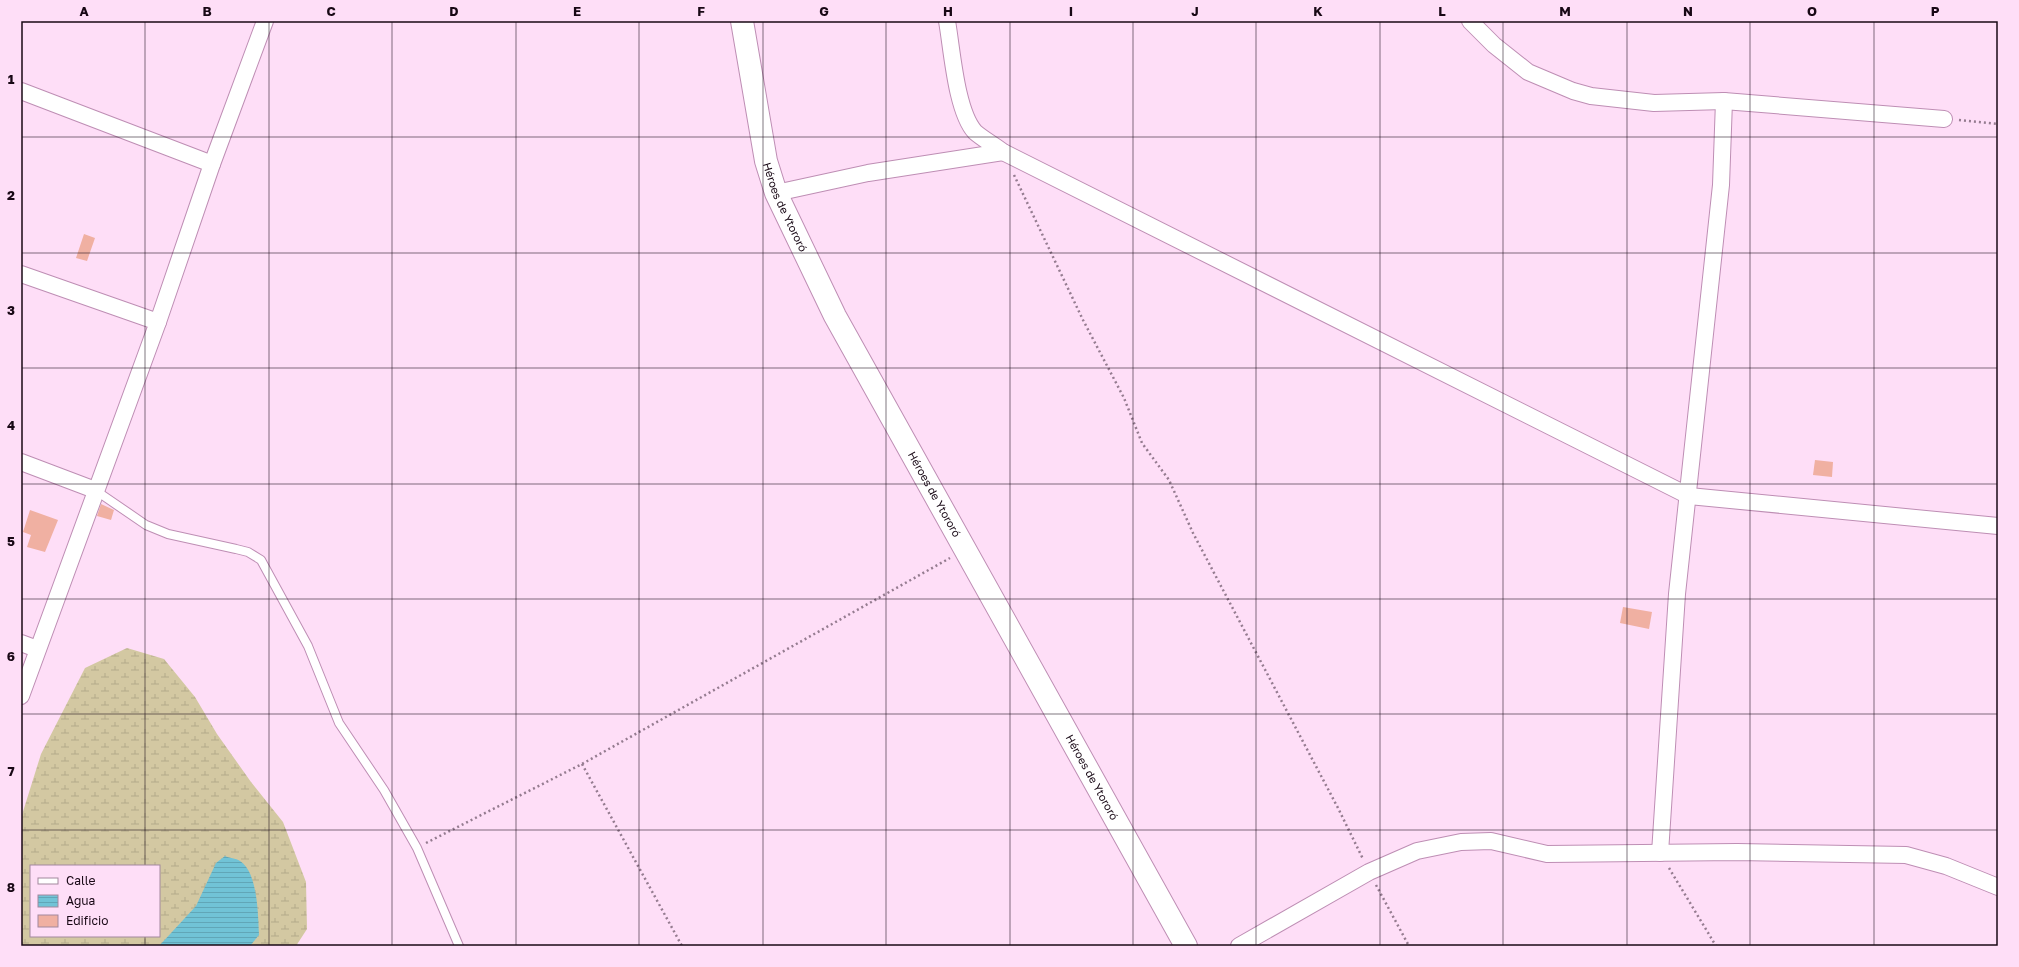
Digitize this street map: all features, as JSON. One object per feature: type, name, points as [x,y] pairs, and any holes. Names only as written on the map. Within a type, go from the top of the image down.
[{"type":"main road","name":"Héroes de Ytororó","points":[[742,21],[766,161],[776,193],[835,316],[1186,946]]},
{"type":"street","points":[[21,696],[95,490],[158,322],[212,164],[265,21]]},
{"type":"street","points":[[947,21],[959,94],[966,117],[975,131],[1003,152],[1606,453],[1689,496],[1998,526]]},
{"type":"street","points":[[1470,21],[1494,44],[1528,72],[1573,91],[1591,96],[1654,103],[1724,102],[1944,119]]},
{"type":"street","points":[[21,92],[212,164]]},
{"type":"street","points":[[1660,853],[1677,594],[1689,496],[1721,185],[1724,102]]},
{"type":"street","points":[[776,193],[868,173],[1003,152]]},
{"type":"street","points":[[21,274],[158,322]]},
{"type":"street","points":[[21,462],[95,490]]},
{"type":"street","points":[[21,643],[37,649]]},
{"type":"street","points":[[1239,946],[1369,872],[1417,851],[1461,842],[1491,841],[1547,854],[1737,852],[1906,855],[1946,866],[1998,887]]},
{"type":"lane","points":[[95,490],[146,525],[168,534],[248,552],[261,560],[308,646],[339,723],[384,790],[417,848],[459,946]]},
{"type":"path","points":[[1944,119],[1998,124]]},
{"type":"path","points":[[1003,152],[1083,320],[1124,398],[1142,444],[1169,480],[1193,533],[1409,946]]},
{"type":"path","points":[[417,848],[582,764],[966,549]]},
{"type":"path","points":[[582,764],[682,946]]},
{"type":"path","points":[[1660,853],[1716,946]]},
{"type":"green space","points":[[127,648],[164,659],[195,697],[217,734],[251,782],[283,822],[306,882],[307,929],[296,946],[21,946],[21,818],[41,754],[85,668]]},
{"type":"water","points":[[225,856],[240,861],[246,867],[254,884],[259,935],[250,946],[159,946],[196,906],[216,863]]},
{"type":"building","points":[[84,234],[95,238],[87,261],[76,258]]},
{"type":"building","points":[[1815,460],[1833,462],[1832,477],[1813,475]]},
{"type":"building","points":[[101,504],[114,510],[111,520],[97,516]]},
{"type":"building","points":[[30,510],[58,520],[45,552],[27,547],[31,535],[23,532]]},
{"type":"building","points":[[1623,607],[1652,612],[1649,629],[1620,623]]}]
